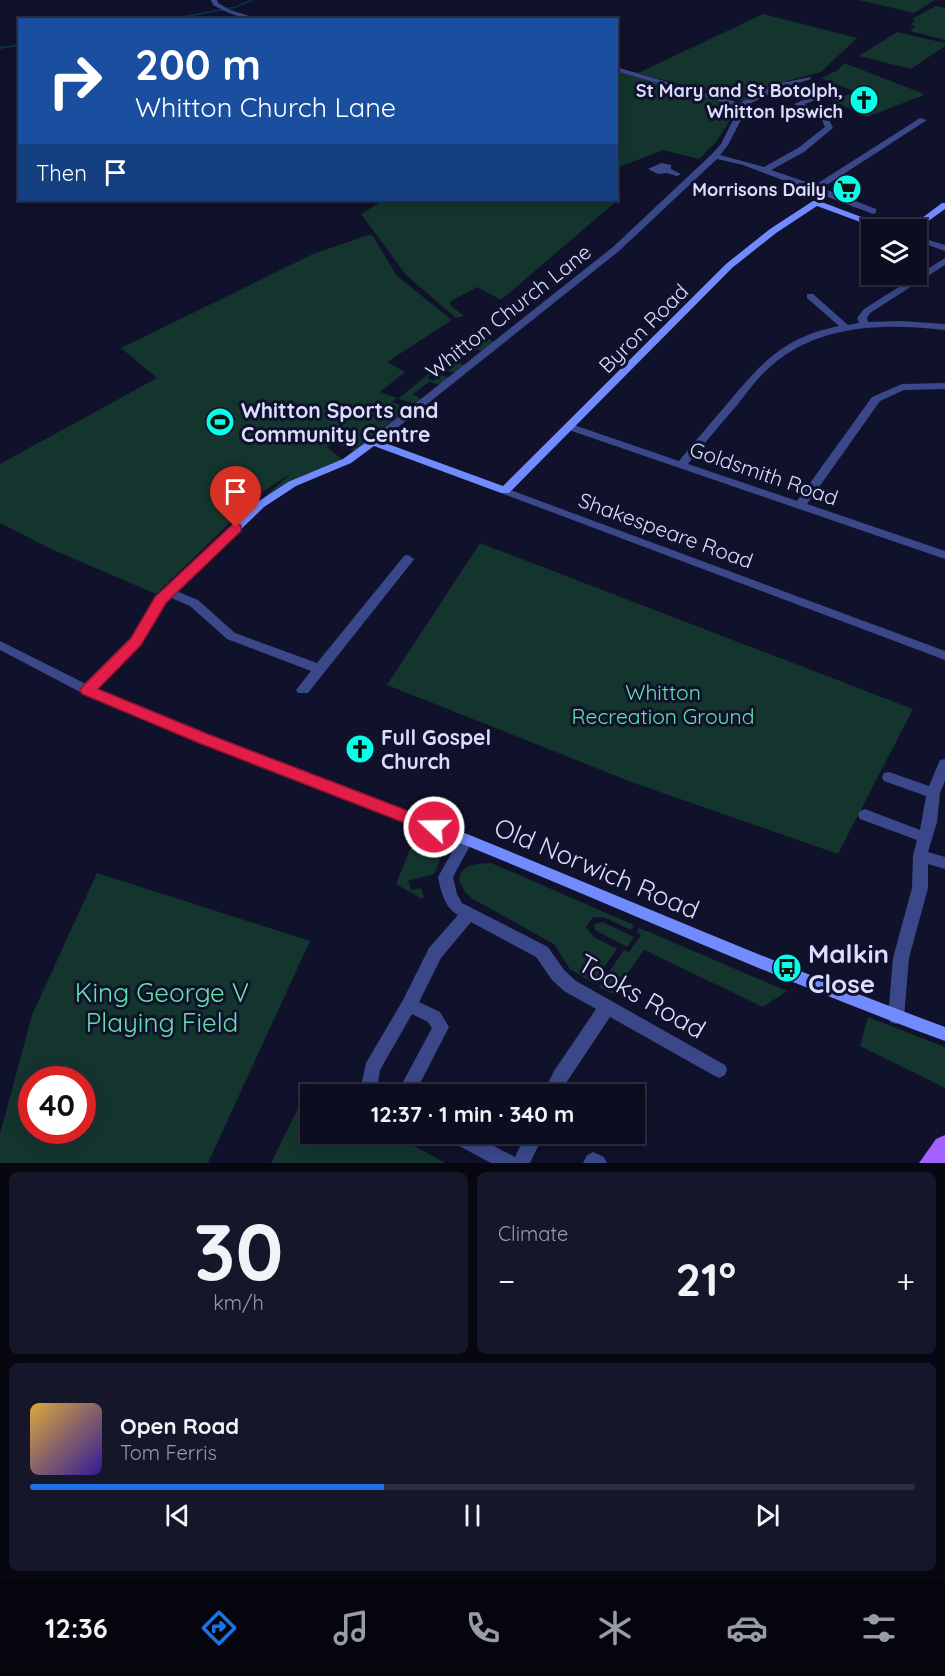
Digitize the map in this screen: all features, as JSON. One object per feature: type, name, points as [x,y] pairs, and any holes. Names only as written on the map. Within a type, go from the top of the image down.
[{"type":"main road","points":[[932,1163],[945,1148]]},
{"type":"street","points":[[214,0],[215,4],[228,11],[253,18]]},
{"type":"street","points":[[618,70],[741,105],[779,86],[809,78]]},
{"type":"street","points":[[765,170],[801,150],[829,128],[824,117],[798,104],[820,96]]},
{"type":"street","name":"Whitton Church Lane","points":[[87,690],[136,642],[155,606],[268,499],[292,484],[347,460],[373,442],[582,279],[715,156],[727,140],[741,112],[741,105]]},
{"type":"street","points":[[816,188],[923,120]]},
{"type":"street","points":[[715,156],[765,170],[816,188],[826,196],[845,200],[873,211]]},
{"type":"street","points":[[667,170],[677,174]]},
{"type":"street","points":[[816,203],[826,196]]},
{"type":"street","points":[[816,203],[861,219]]},
{"type":"street","name":"Byron Road","points":[[506,491],[729,266],[773,231],[816,203]]},
{"type":"street","points":[[925,219],[945,205]]},
{"type":"street","points":[[927,242],[945,248]]},
{"type":"street","points":[[864,325],[862,318],[867,310],[945,261]]},
{"type":"street","points":[[810,296],[846,328]]},
{"type":"street","points":[[681,465],[774,358],[807,339],[864,325],[900,324],[945,327]]},
{"type":"street","points":[[800,505],[876,399],[902,387],[945,386]]},
{"type":"street","name":"Goldsmith Road","points":[[570,427],[945,555]]},
{"type":"street","name":"Shakespeare Road","points":[[373,442],[945,656]]},
{"type":"street","points":[[303,690],[408,559]]},
{"type":"street","points":[[169,592],[194,603],[231,636],[320,669]]},
{"type":"street","name":"Old Norwich Road","points":[[0,645],[87,690],[205,739],[466,840],[896,1017],[945,1034]]},
{"type":"street","points":[[896,1017],[901,958],[920,888],[920,856],[930,822],[933,793],[945,764]]},
{"type":"street","points":[[889,777],[933,793]]},
{"type":"street","points":[[865,815],[924,837]]},
{"type":"street","name":"Tooks Road","points":[[466,840],[445,877],[453,902],[468,914],[542,952],[562,981],[719,1070]]},
{"type":"street","points":[[920,856],[945,863]]},
{"type":"street","points":[[369,1084],[370,1072],[409,1005],[435,952],[468,914]]},
{"type":"street","points":[[409,1005],[434,1017],[441,1027],[411,1084]]},
{"type":"street","points":[[556,1084],[607,1006]]},
{"type":"street","points":[[472,1144],[509,1163]]},
{"type":"street","points":[[521,1163],[530,1144]]},
{"type":"street","points":[[592,1163],[594,1161],[598,1163]]},
{"type":"green space","points":[[859,0],[935,0],[914,13]]},
{"type":"green space","points":[[936,6],[945,8],[945,40],[910,31],[915,27],[911,24],[915,21],[912,19]]},
{"type":"green space","points":[[763,14],[857,38],[821,72],[787,81],[745,102],[638,73]]},
{"type":"green space","points":[[897,32],[945,43],[945,46],[911,69],[859,56]]},
{"type":"green space","points":[[844,63],[924,95],[867,117],[832,100],[856,92],[821,78],[838,70]]},
{"type":"green space","points":[[618,71],[735,104],[737,109],[716,142],[699,159],[663,150],[618,168]]},
{"type":"green space","points":[[382,201],[616,201],[501,300],[477,287],[451,301],[450,305],[464,316],[456,318],[406,275],[361,214]]},
{"type":"green space","name":"Whitton Sports and Community Centre","points":[[368,235],[373,236],[397,276],[452,320],[387,362],[405,372],[380,392],[397,398],[392,402],[405,407],[405,411],[354,451],[334,443],[327,447],[343,460],[285,484],[262,499],[291,473],[260,494],[156,594],[49,548],[0,523],[0,464],[157,378],[121,348],[313,254]]},
{"type":"green space","points":[[477,334],[495,342],[482,351],[472,348],[456,361],[465,366],[456,373],[448,371],[454,364],[448,361],[427,378],[433,381],[441,375],[449,378],[440,385],[429,382],[413,394],[422,400],[417,404],[398,399]]},
{"type":"green space","name":"Whitton Recreation Ground","points":[[480,543],[913,709],[838,854],[634,783],[387,685]]},
{"type":"green space","points":[[425,840],[440,860],[434,874],[408,881],[411,890],[421,888],[424,897],[422,899],[396,884],[411,847]]},
{"type":"green space","points":[[491,863],[634,925],[631,930],[606,918],[593,917],[586,927],[594,937],[617,949],[593,983],[570,969],[554,944],[473,899],[465,892],[459,881],[463,871],[470,866]]},
{"type":"green space","name":"King George V Playing Field","points":[[97,873],[310,941],[208,1163],[0,1163],[0,1134],[18,1067],[18,1144],[96,1144],[96,1066],[18,1066],[32,1015]]},
{"type":"green space","points":[[603,922],[634,937],[627,947],[595,930],[594,924]]},
{"type":"green space","points":[[639,928],[787,991],[763,1007],[644,950],[613,994],[599,987],[624,950],[629,952],[641,935],[636,932]]},
{"type":"green space","points":[[868,1017],[945,1047],[945,1088],[860,1046]]},
{"type":"green space","points":[[300,1104],[300,1144],[410,1144],[446,1163],[271,1163]]},
{"type":"waterway","points":[[178,18],[236,7],[252,0]]},
{"type":"waterway","points":[[0,48],[18,45]]},
{"type":"place","name":"St Mary and St Botolph, Whitton Ipswich","points":[[864,100]]},
{"type":"place","name":"Morrisons Daily","points":[[847,189]]},
{"type":"place","name":"Whitton Sports and Community Centre","points":[[220,422]]},
{"type":"place","name":"Full Gospel Church","points":[[360,749]]},
{"type":"place","name":"Malkin Close","points":[[787,968]]},
{"type":"route","points":[[236,528],[160,600],[136,642],[87,690],[149,717],[434,827]]}]
